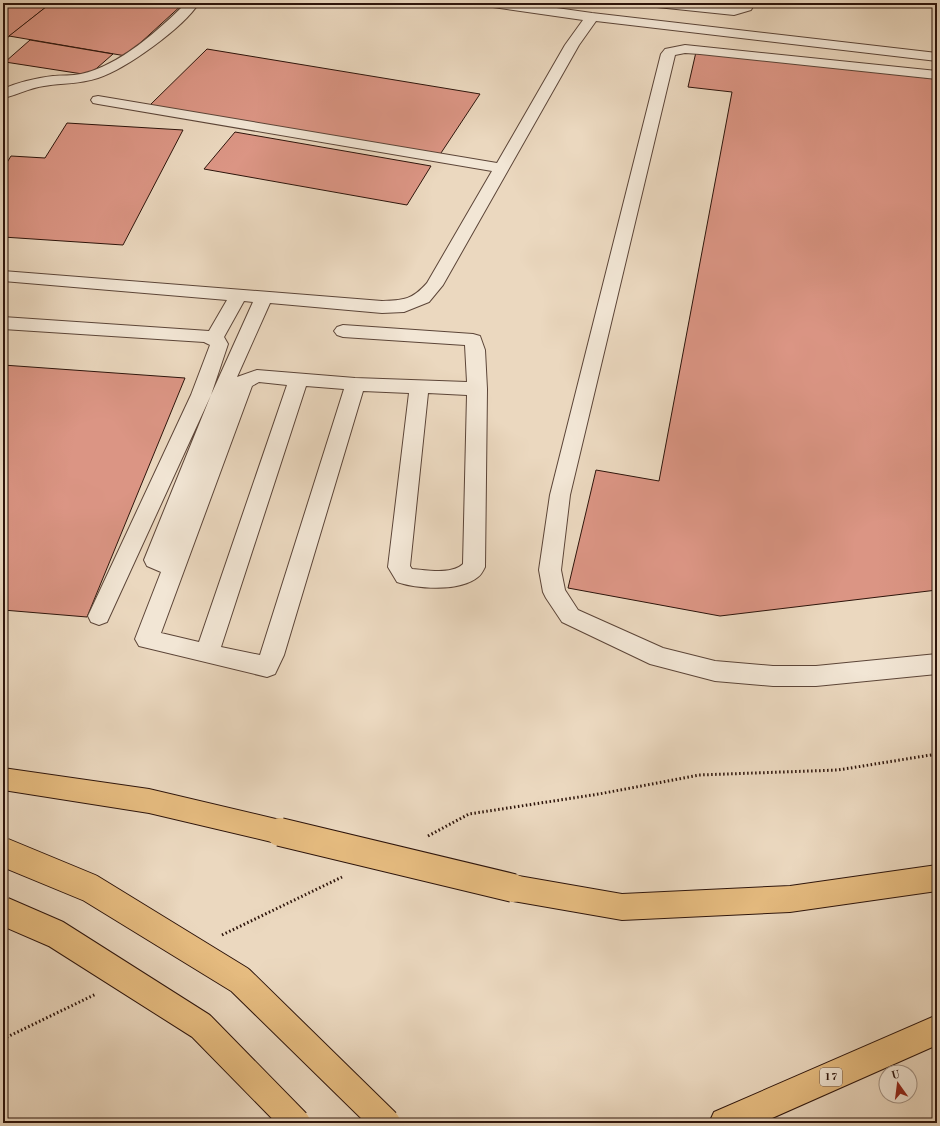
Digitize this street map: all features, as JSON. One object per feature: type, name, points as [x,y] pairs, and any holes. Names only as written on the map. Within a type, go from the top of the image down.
[{"type":"highway","points":[[3,779],[149,800],[513,888],[622,907],[790,899],[937,878]]},
{"type":"highway","points":[[3,852],[90,888],[240,980],[386,1123]]},
{"type":"highway","points":[[3,911],[56,934],[201,1026],[296,1123]]},
{"type":"highway","name":"17","points":[[725,1123],[937,1030]]},
{"type":"lane","points":[[3,94],[26,86],[58,80],[81,79],[97,74],[133,55],[194,3]]},
{"type":"lane","points":[[493,3],[592,17],[644,9],[734,11],[746,7],[749,3]]},
{"type":"lane","points":[[644,9],[937,57]]},
{"type":"lane","points":[[3,276],[382,307],[404,306],[423,298],[434,285],[572,45],[592,17]]},
{"type":"lane","points":[[937,75],[700,50],[685,49],[670,52],[668,54],[560,495],[550,570],[554,592],[570,616],[658,657],[700,668],[714,671],[773,676],[816,676],[937,664]]},
{"type":"lane","points":[[98,100],[501,168]]},
{"type":"lane","points":[[214,338],[238,296]]},
{"type":"lane","points":[[174,568],[155,560],[198,448],[244,340],[264,298]]},
{"type":"lane","points":[[3,323],[204,336],[214,338],[219,344],[201,395],[99,616]]},
{"type":"lane","points":[[343,331],[473,340],[476,346],[475,376],[477,389],[474,567],[470,572],[461,576],[418,578],[405,576],[399,567],[419,387]]},
{"type":"lane","points":[[355,384],[277,640],[267,667],[147,639],[244,382],[257,376],[355,384],[477,389]]},
{"type":"lane","points":[[207,653],[299,379]]},
{"type":"path","points":[[838,770],[937,754]]},
{"type":"building","points":[[3,3],[51,3],[7,38],[3,38]]},
{"type":"building","points":[[51,3],[184,3],[126,56],[9,36]]},
{"type":"building","points":[[30,40],[113,54],[89,75],[5,62]]},
{"type":"building","points":[[207,49],[480,94],[439,156],[150,105]]},
{"type":"building","points":[[696,52],[937,79],[937,590],[720,616],[568,588],[596,470],[659,481],[732,92],[688,87]]},
{"type":"building","points":[[67,123],[183,130],[123,245],[3,237],[3,169],[11,156],[45,158]]},
{"type":"building","points":[[235,132],[431,166],[407,205],[204,169]]},
{"type":"building","points":[[3,365],[185,378],[87,617],[3,610]]}]
